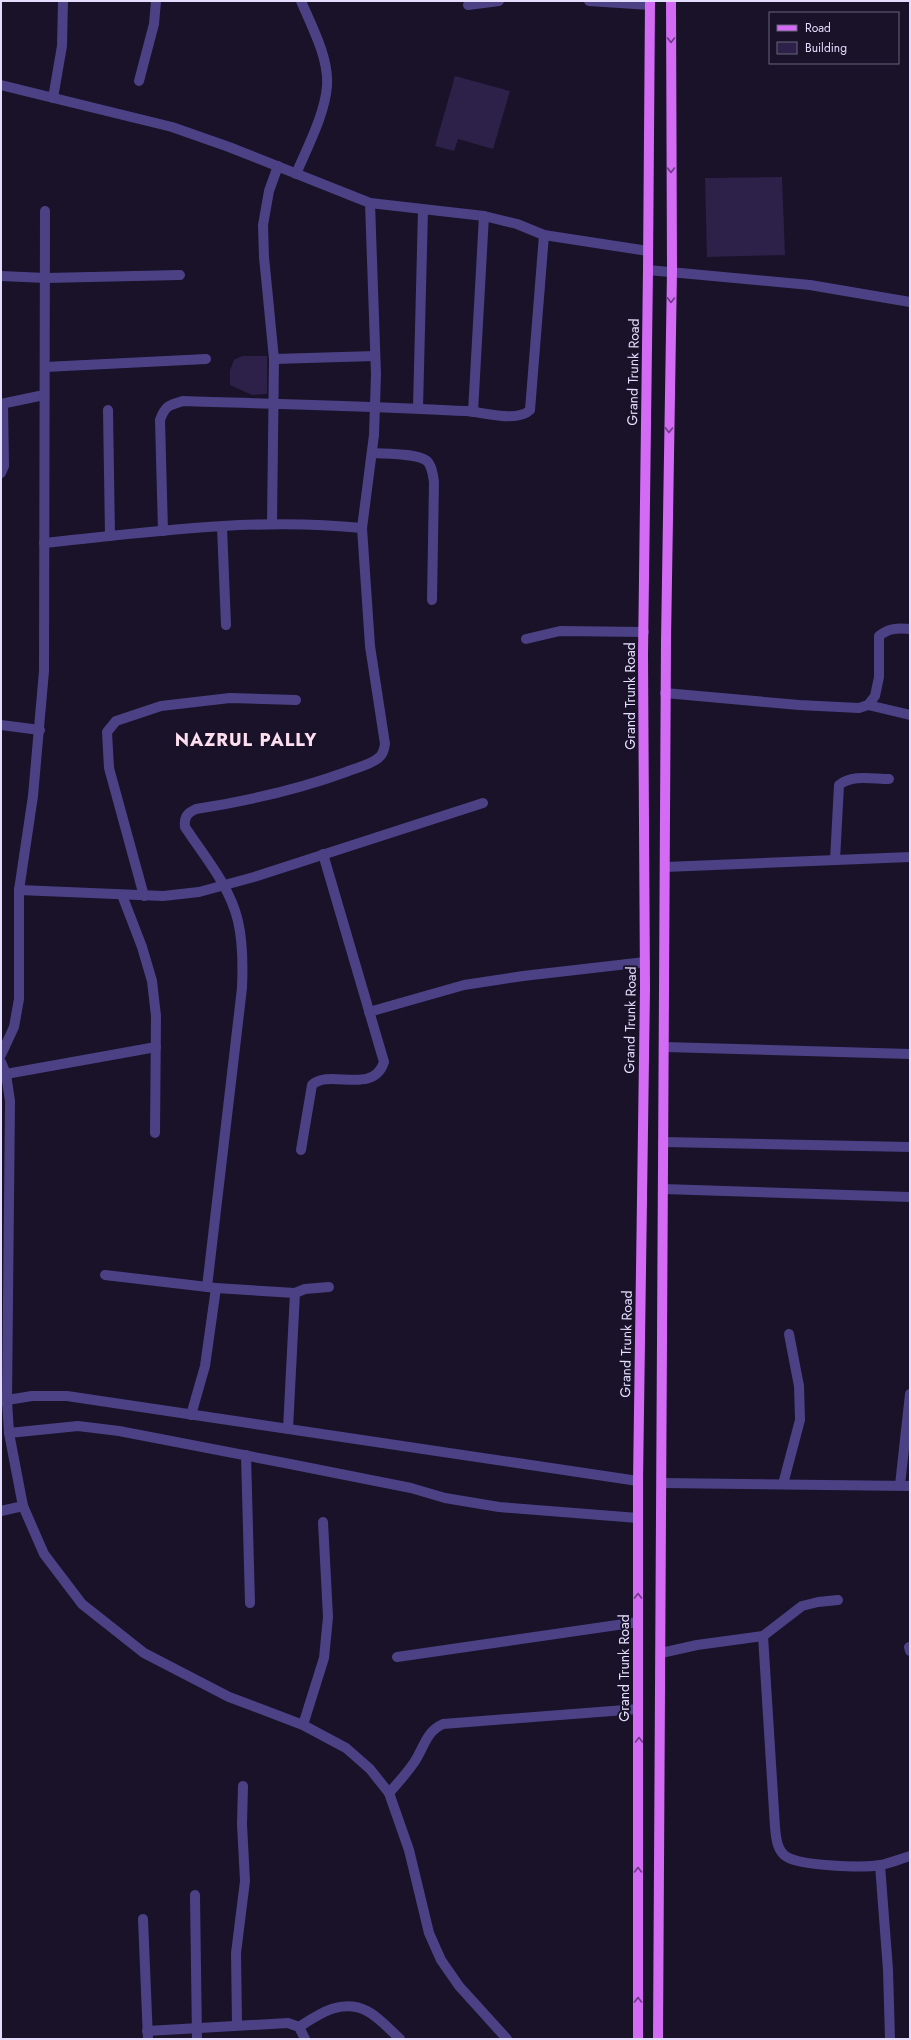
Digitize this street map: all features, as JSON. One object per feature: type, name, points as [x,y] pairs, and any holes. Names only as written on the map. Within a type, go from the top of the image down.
[{"type":"main road","points":[[658,2039],[665,693],[672,271],[671,1]]},
{"type":"main road","name":"Grand Trunk Road","points":[[638,2039],[638,1481],[645,962],[644,632],[650,3]]},
{"type":"street","points":[[53,98],[62,46],[63,1]]},
{"type":"street","points":[[140,81],[154,24],[156,1]]},
{"type":"street","points":[[296,174],[322,108],[327,86],[324,62],[301,1]]},
{"type":"street","points":[[468,5],[499,1]]},
{"type":"street","points":[[589,1],[650,3]]},
{"type":"street","points":[[1,85],[172,127],[278,166],[370,203],[484,216],[517,224],[544,235],[648,251]]},
{"type":"street","points":[[272,524],[275,404],[274,359],[264,257],[263,225],[269,191],[278,166]]},
{"type":"street","points":[[191,1415],[205,1366],[242,988],[243,954],[238,920],[224,886],[184,827],[184,819],[188,813],[196,809],[265,797],[311,784],[377,760],[383,753],[385,744],[370,646],[362,528],[372,453],[375,406],[375,356],[370,203]]},
{"type":"street","points":[[418,408],[423,210]]},
{"type":"street","points":[[1,1055],[14,1027],[19,999],[19,890],[33,796],[44,671],[45,211]]},
{"type":"street","points":[[473,412],[484,216]]},
{"type":"street","points":[[163,531],[160,420],[164,410],[170,405],[182,401],[375,406],[519,416],[526,414],[530,410],[544,235]]},
{"type":"street","points":[[648,270],[672,271],[810,285],[910,302]]},
{"type":"street","points":[[1,276],[46,278],[180,275]]},
{"type":"street","points":[[274,359],[375,356]]},
{"type":"street","points":[[45,367],[206,359]]},
{"type":"street","points":[[1,473],[4,466],[2,404],[44,395]]},
{"type":"street","points":[[108,410],[110,536]]},
{"type":"street","points":[[372,453],[420,457],[428,462],[432,470],[434,482],[432,600]]},
{"type":"street","points":[[44,543],[163,531],[272,524],[319,524],[362,528]]},
{"type":"street","points":[[222,527],[226,626]]},
{"type":"street","points":[[665,693],[799,705],[859,708],[868,704],[875,696],[879,677],[880,636],[887,630],[897,628],[910,629]]},
{"type":"street","points":[[526,639],[566,630],[644,632]]},
{"type":"street","points":[[144,896],[109,768],[107,732],[116,721],[161,706],[230,698],[296,700]]},
{"type":"street","points":[[868,704],[910,715]]},
{"type":"street","points":[[1,725],[40,730]]},
{"type":"street","points":[[835,860],[839,785],[844,780],[853,778],[889,779]]},
{"type":"street","points":[[19,890],[144,896],[163,896],[199,892],[224,886],[483,803]]},
{"type":"street","points":[[301,1150],[312,1085],[317,1080],[364,1079],[374,1076],[381,1071],[384,1062],[323,854]]},
{"type":"street","points":[[665,867],[910,858]]},
{"type":"street","points":[[122,895],[142,947],[152,981],[156,1016],[155,1133]]},
{"type":"street","points":[[369,1012],[464,986],[524,976],[645,962]]},
{"type":"street","points":[[6,1074],[156,1047]]},
{"type":"street","points":[[664,1047],[910,1054]]},
{"type":"street","points":[[1,1062],[6,1074],[10,1101],[5,1179],[4,1401],[24,1506],[44,1554],[82,1604],[144,1653],[229,1697],[303,1725],[346,1748],[370,1768],[389,1793],[409,1850],[428,1933],[438,1953],[459,1986],[507,2039]]},
{"type":"street","points":[[663,1142],[910,1147]]},
{"type":"street","points":[[663,1189],[910,1198]]},
{"type":"street","points":[[105,1275],[212,1287],[296,1293],[306,1289],[329,1287]]},
{"type":"street","points":[[288,1429],[296,1293]]},
{"type":"street","points":[[783,1484],[800,1420],[799,1386],[789,1334]]},
{"type":"street","points":[[662,1482],[905,1485],[910,1394]]},
{"type":"street","points":[[4,1401],[32,1396],[68,1396],[638,1481]]},
{"type":"street","points":[[9,1433],[78,1426],[119,1431],[411,1488],[445,1498],[499,1507],[638,1518]]},
{"type":"street","points":[[246,1456],[250,1603]]},
{"type":"street","points":[[1,1511],[24,1506]]},
{"type":"street","points":[[303,1725],[324,1658],[328,1617],[323,1522]]},
{"type":"street","points":[[661,1653],[697,1645],[763,1636],[802,1606],[818,1602],[838,1600]]},
{"type":"street","points":[[397,1657],[638,1622]]},
{"type":"street","points":[[763,1636],[775,1827],[778,1847],[786,1857],[802,1862],[853,1866],[880,1865],[910,1856]]},
{"type":"street","points":[[389,1793],[414,1763],[428,1735],[434,1728],[443,1724],[638,1709]]},
{"type":"street","points":[[237,2025],[236,1953],[245,1881],[242,1824],[243,1786]]},
{"type":"street","points":[[880,1865],[888,1970],[890,2039]]},
{"type":"street","points":[[195,1895],[197,2039]]},
{"type":"street","points":[[143,1919],[148,2035],[196,2028],[288,2022],[299,2027],[305,2039]]},
{"type":"street","points":[[299,2027],[322,2012],[335,2008],[351,2006],[367,2011],[400,2039]]},
{"type":"building","points":[[455,76],[510,91],[493,149],[458,139],[454,151],[435,146]]},
{"type":"building","points":[[782,177],[785,255],[707,257],[705,178]]},
{"type":"building","points":[[242,356],[267,356],[267,394],[252,395],[230,385],[230,370],[234,360]]},
{"type":"district","name":"NAZRUL PALLY","points":[[246,740]]}]
